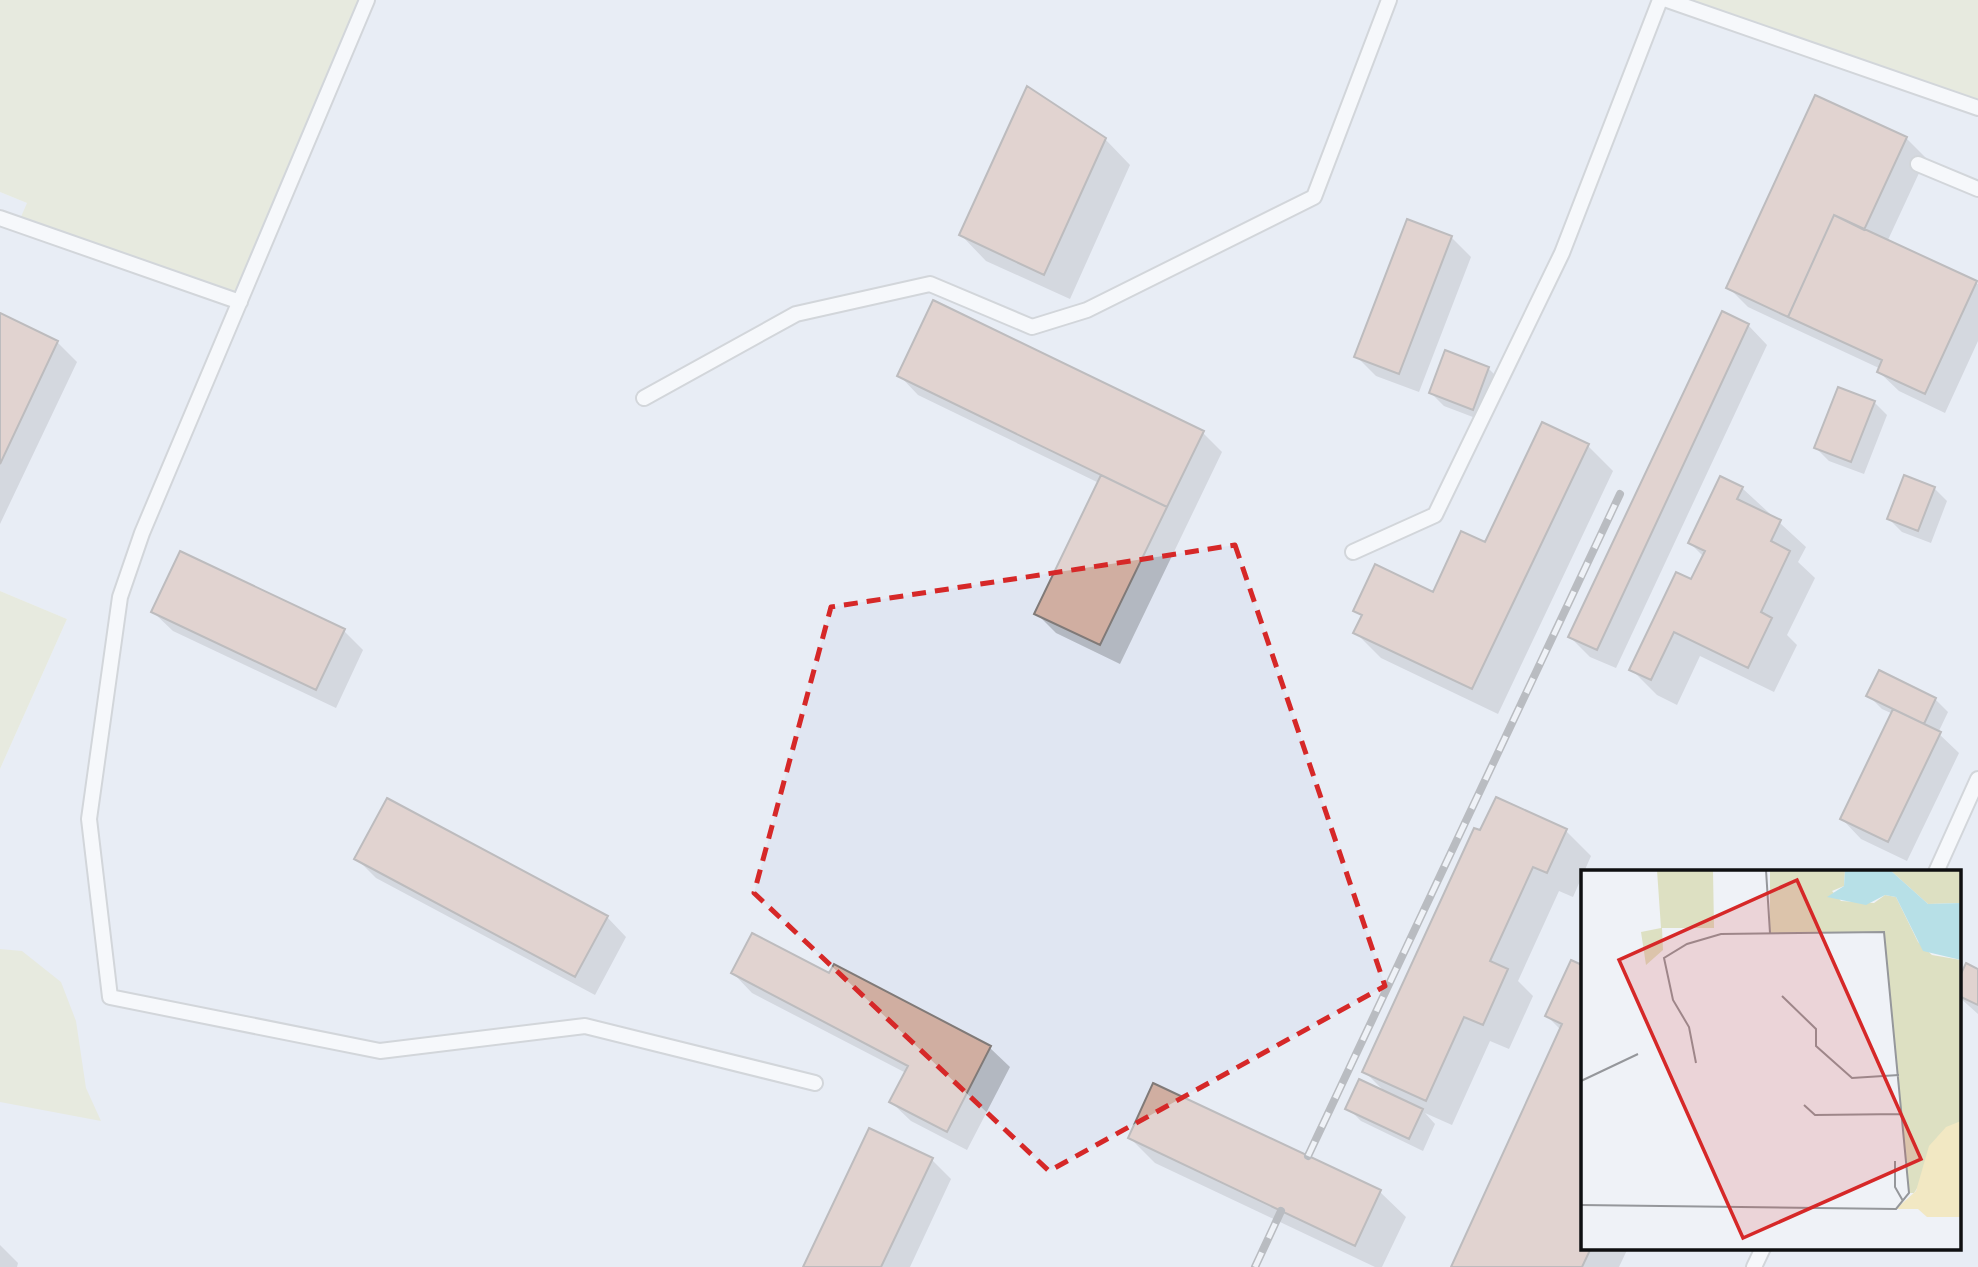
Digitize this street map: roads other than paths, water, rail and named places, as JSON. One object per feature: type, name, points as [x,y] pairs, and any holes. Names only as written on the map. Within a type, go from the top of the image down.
[{"type":"lane","points":[[367,0],[142,533],[120,597],[89,819],[110,996],[380,1051],[585,1026],[815,1083]]},
{"type":"lane","points":[[644,398],[796,314],[930,284],[1032,327],[1043,324],[1087,310],[1314,197],[1389,0]]},
{"type":"lane","points":[[1353,552],[1435,515],[1562,253],[1660,0]]},
{"type":"lane","points":[[1667,0],[1978,108]]},
{"type":"lane","points":[[1918,164],[1978,189]]},
{"type":"lane","points":[[0,218],[240,302]]},
{"type":"lane","points":[[1937,870],[1978,779]]},
{"type":"lane","points":[[1754,1267],[1762,1250]]},
{"type":"railway","points":[[1308,1156],[1620,494]]},
{"type":"railway","points":[[1255,1267],[1281,1211]]}]
